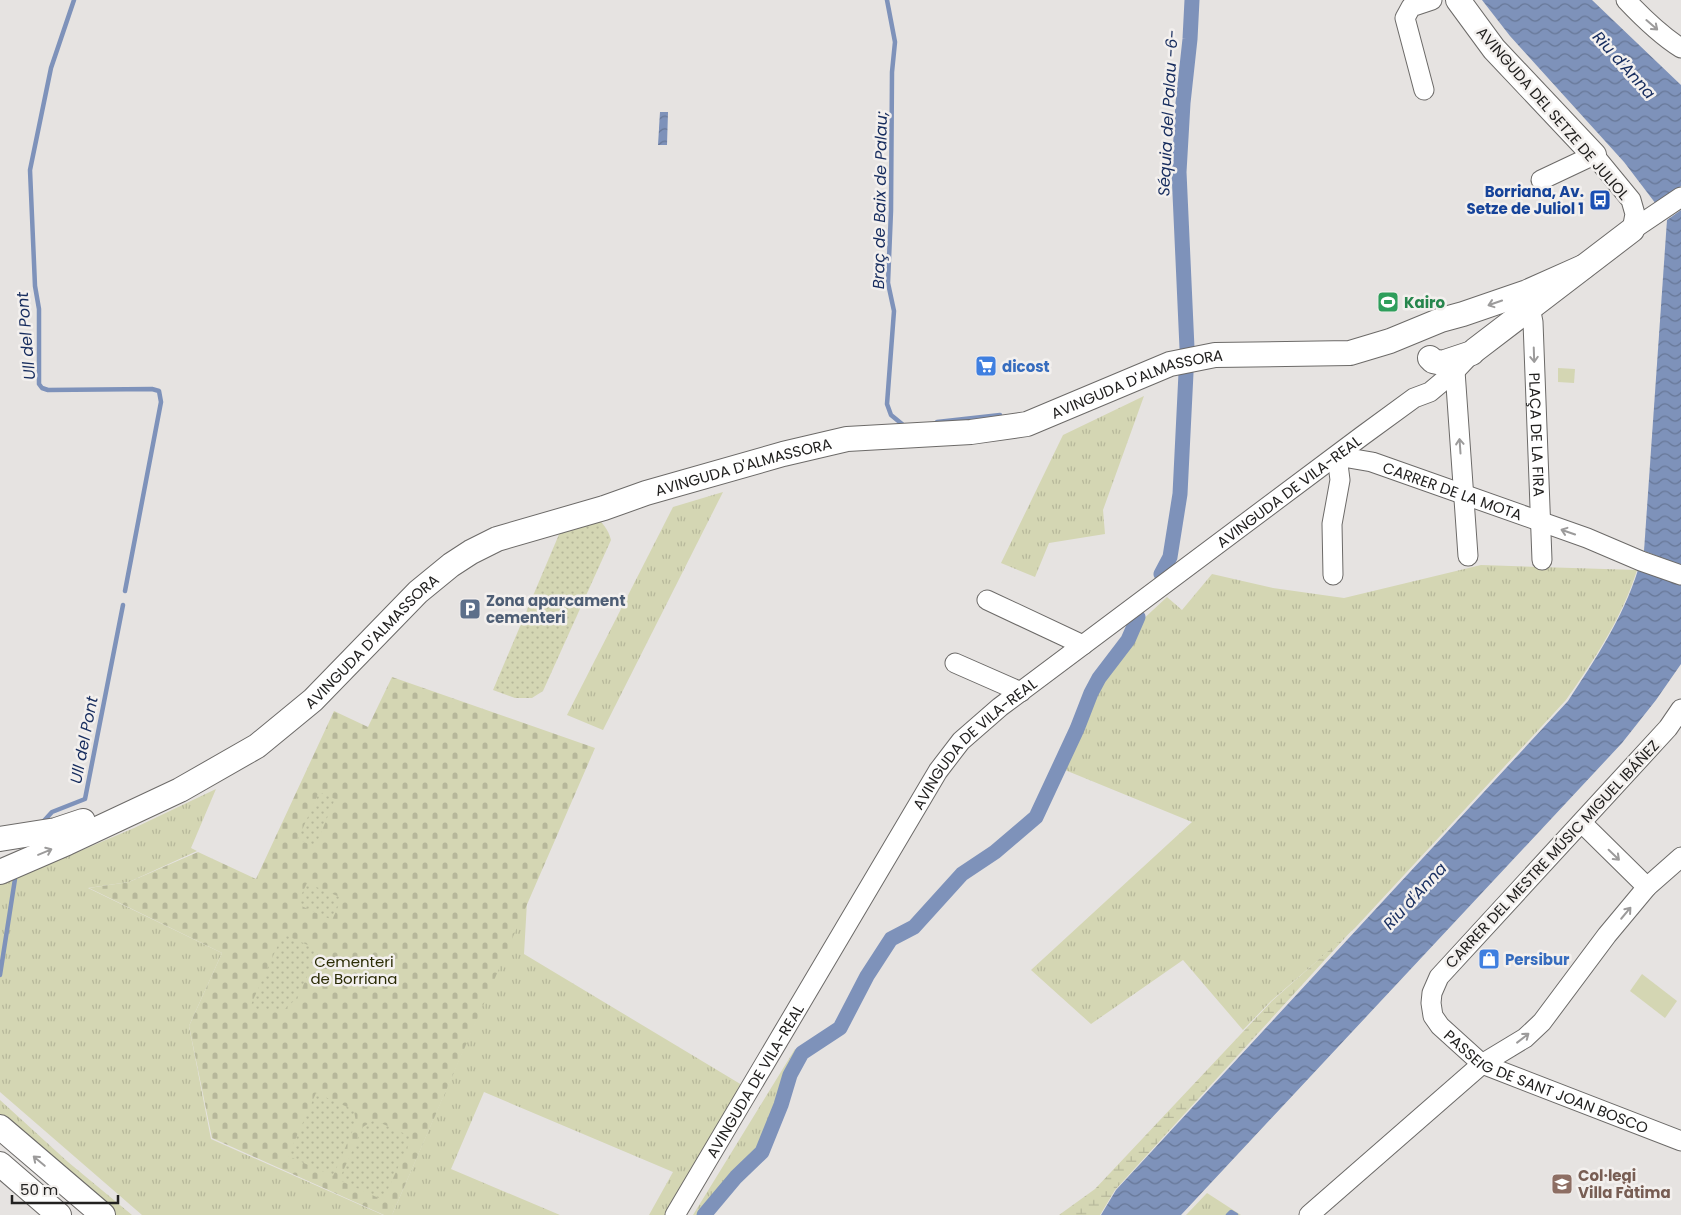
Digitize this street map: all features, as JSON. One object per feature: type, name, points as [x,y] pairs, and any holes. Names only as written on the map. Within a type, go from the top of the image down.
[{"type":"main road","name":"AVINGUDA DEL SETZE DE JULIOL","points":[[1458,0],[1494,49],[1594,155]]},
{"type":"main road","points":[[1529,300],[1583,267],[1632,230]]},
{"type":"main road","name":"AVINGUDA D'ALMASSORA","points":[[0,872],[180,790],[256,746],[313,700],[418,592],[471,552],[497,539],[604,508],[646,493],[847,438],[971,432],[1027,424],[1170,364],[1215,355],[1350,353],[1390,341],[1452,317],[1529,300]]},
{"type":"main road","name":"AVINGUDA DE VILA-REAL","points":[[1452,317],[1426,340],[1426,348],[1430,357],[1433,361],[1442,364],[1474,352],[1529,300]]},
{"type":"main road","points":[[1452,317],[1472,319],[1480,327],[1481,337],[1474,352]]},
{"type":"main road","name":"AVINGUDA D'ALMASSORA","points":[[1390,341],[1407,342],[1430,357]]},
{"type":"main road","name":"AVINGUDA D'ALMASSORA","points":[[0,839],[56,830],[180,790]]},
{"type":"main road","points":[[0,1128],[103,1215]]},
{"type":"main road","points":[[0,1164],[58,1215]]},
{"type":"street","points":[[1424,90],[1405,18],[1410,8],[1432,0]]},
{"type":"street","points":[[1626,0],[1668,40],[1681,48]]},
{"type":"street","points":[[1541,180],[1594,155]]},
{"type":"street","name":"AVINGUDA DEL SETZE DE JULIOL","points":[[1594,155],[1631,200],[1635,214],[1632,230]]},
{"type":"street","points":[[1632,230],[1681,197]]},
{"type":"street","name":"PLAÇA DE LA FIRA","points":[[1529,300],[1533,322],[1542,560]]},
{"type":"street","name":"AVINGUDA DE VILA-REAL","points":[[675,1215],[938,771],[961,742],[1000,707],[1362,436],[1414,398],[1430,392],[1474,352]]},
{"type":"street","name":"AVINGUDA DE VILA-REAL","points":[[1414,398],[1428,378],[1430,357]]},
{"type":"street","points":[[1455,371],[1468,556]]},
{"type":"street","name":"CARRER DE LA MOTA","points":[[1362,436],[1365,460]]},
{"type":"street","points":[[1333,575],[1332,524],[1340,480],[1337,456]]},
{"type":"street","name":"CARRER DE LA MOTA","points":[[1337,456],[1365,460],[1541,523]]},
{"type":"street","points":[[1541,523],[1587,538],[1641,561],[1681,575]]},
{"type":"street","points":[[987,600],[1083,645]]},
{"type":"street","points":[[955,663],[1020,692]]},
{"type":"street","name":"CARRER DEL MESTRE MÚSIC MIGUEL IBÁÑEZ","points":[[1431,1003],[1432,993],[1439,977],[1668,728],[1681,709]]},
{"type":"street","points":[[1582,823],[1647,887]]},
{"type":"street","points":[[1309,1215],[1482,1064],[1524,1038],[1542,1022],[1607,935],[1647,887],[1681,857]]},
{"type":"street","name":"PASSEIG DE SANT JOAN BOSCO","points":[[1431,1003],[1433,1016],[1440,1026],[1482,1064],[1681,1141]]},
{"type":"green space","points":[[1558,368],[1575,369],[1574,383],[1558,382]]},
{"type":"green space","points":[[1144,396],[1103,510],[1105,534],[1049,543],[1035,577],[1001,563],[1063,435]]},
{"type":"green space","points":[[723,492],[603,730],[567,715],[673,507]]},
{"type":"green space","points":[[594,516],[605,526],[611,540],[543,691],[532,698],[515,698],[493,690],[563,525]]},
{"type":"green space","points":[[1481,565],[1637,570],[1624,605],[1615,622],[1597,654],[1566,700],[1355,928],[1271,1001],[1243,1030],[1183,960],[1091,1024],[1031,970],[1192,822],[1060,768],[1100,678],[1129,640],[1139,623],[1167,597],[1182,610],[1212,574],[1273,588],[1344,598]]},
{"type":"green space","name":"Cementeri de Borriana","points":[[392,677],[595,748],[392,1215],[384,1215],[212,1138],[189,1026],[222,953],[89,888],[129,882],[198,852],[256,879],[334,711],[368,727]]},
{"type":"green space","points":[[216,789],[191,848],[197,851],[129,882],[88,888],[222,953],[189,1026],[211,1139],[383,1215],[142,1215],[0,1092],[0,885],[134,828]]},
{"type":"green space","points":[[319,792],[335,799],[315,847],[298,839]]},
{"type":"green space","points":[[307,883],[342,898],[332,920],[297,904]]},
{"type":"green space","points":[[527,902],[524,954],[742,1085],[667,1215],[649,1215],[673,1172],[484,1092],[451,1169],[560,1215],[392,1215]]},
{"type":"green space","points":[[1354,928],[1115,1190],[1100,1215],[1059,1215],[1095,1189],[1272,1001]]},
{"type":"green space","points":[[283,934],[319,950],[298,997],[284,1010],[249,1009]]},
{"type":"green space","points":[[1642,974],[1677,1001],[1665,1018],[1630,991]]},
{"type":"green space","points":[[795,1049],[802,1053],[789,1075],[781,1104],[762,1152],[736,1177],[704,1215],[693,1215]]},
{"type":"green space","points":[[316,1093],[354,1110],[356,1123],[333,1176],[288,1156]]},
{"type":"green space","points":[[0,1100],[68,1162],[132,1215],[116,1215],[0,1116]]},
{"type":"green space","points":[[374,1120],[412,1137],[383,1200],[339,1180],[363,1127]]},
{"type":"green space","points":[[1207,1193],[1241,1215],[1186,1215]]},
{"type":"water","name":"Riu d'Anna","points":[[1482,0],[1592,0],[1681,85],[1681,186],[1656,204],[1624,162],[1510,36]]},
{"type":"water","points":[[660,112],[668,112],[667,145],[658,145]]},
{"type":"water","points":[[1681,210],[1681,565],[1644,551],[1667,220]]},
{"type":"water","name":"Riu d'Anna","points":[[1638,570],[1681,585],[1681,664],[1656,700],[1622,743],[1181,1215],[1101,1215],[1116,1190],[1568,701],[1616,622],[1625,605]]},
{"type":"waterway","name":"Ull del Pont","points":[[74,0],[51,68],[30,170],[35,286],[39,309],[39,384],[42,388],[48,390],[152,389],[159,391],[161,402],[125,591]]},
{"type":"waterway","name":"Braç de Baix de Palau;","points":[[887,0],[895,42],[892,72],[891,211],[888,283],[894,311],[887,404],[891,415],[902,424]]},
{"type":"waterway","name":"Séquia del Palau -6-","points":[[1187,348],[1179,172],[1192,0]]},
{"type":"waterway","name":"Séquia del Palau -6-","points":[[1161,574],[1170,557],[1180,494],[1186,373]]},
{"type":"waterway","points":[[937,422],[1000,415]]},
{"type":"waterway","name":"Ull del Pont","points":[[41,824],[52,812],[85,799],[123,605]]},
{"type":"waterway","name":"Séquia del Palau -6-","points":[[704,1215],[736,1177],[762,1152],[781,1105],[790,1075],[802,1053],[840,1028],[867,976],[891,939],[914,927],[962,874],[995,852],[1036,817],[1077,729],[1091,693],[1099,678],[1128,640],[1138,617]]},
{"type":"waterway","name":"Ull del Pont","points":[[0,975],[15,879]]},
{"type":"waterway","points":[[1228,1215],[1231,1212],[1236,1215]]},
{"type":"place","name":"Borriana, Av. Setze de Juliol 1","points":[[1600,200]]},
{"type":"place","name":"Kairo","points":[[1388,302]]},
{"type":"place","name":"dicost","points":[[986,366]]},
{"type":"place","name":"Zona aparcament cementeri","points":[[470,609]]},
{"type":"place","name":"Persibur","points":[[1489,959]]},
{"type":"place","name":"Col·legi Villa Fàtima","points":[[1562,1184]]}]
